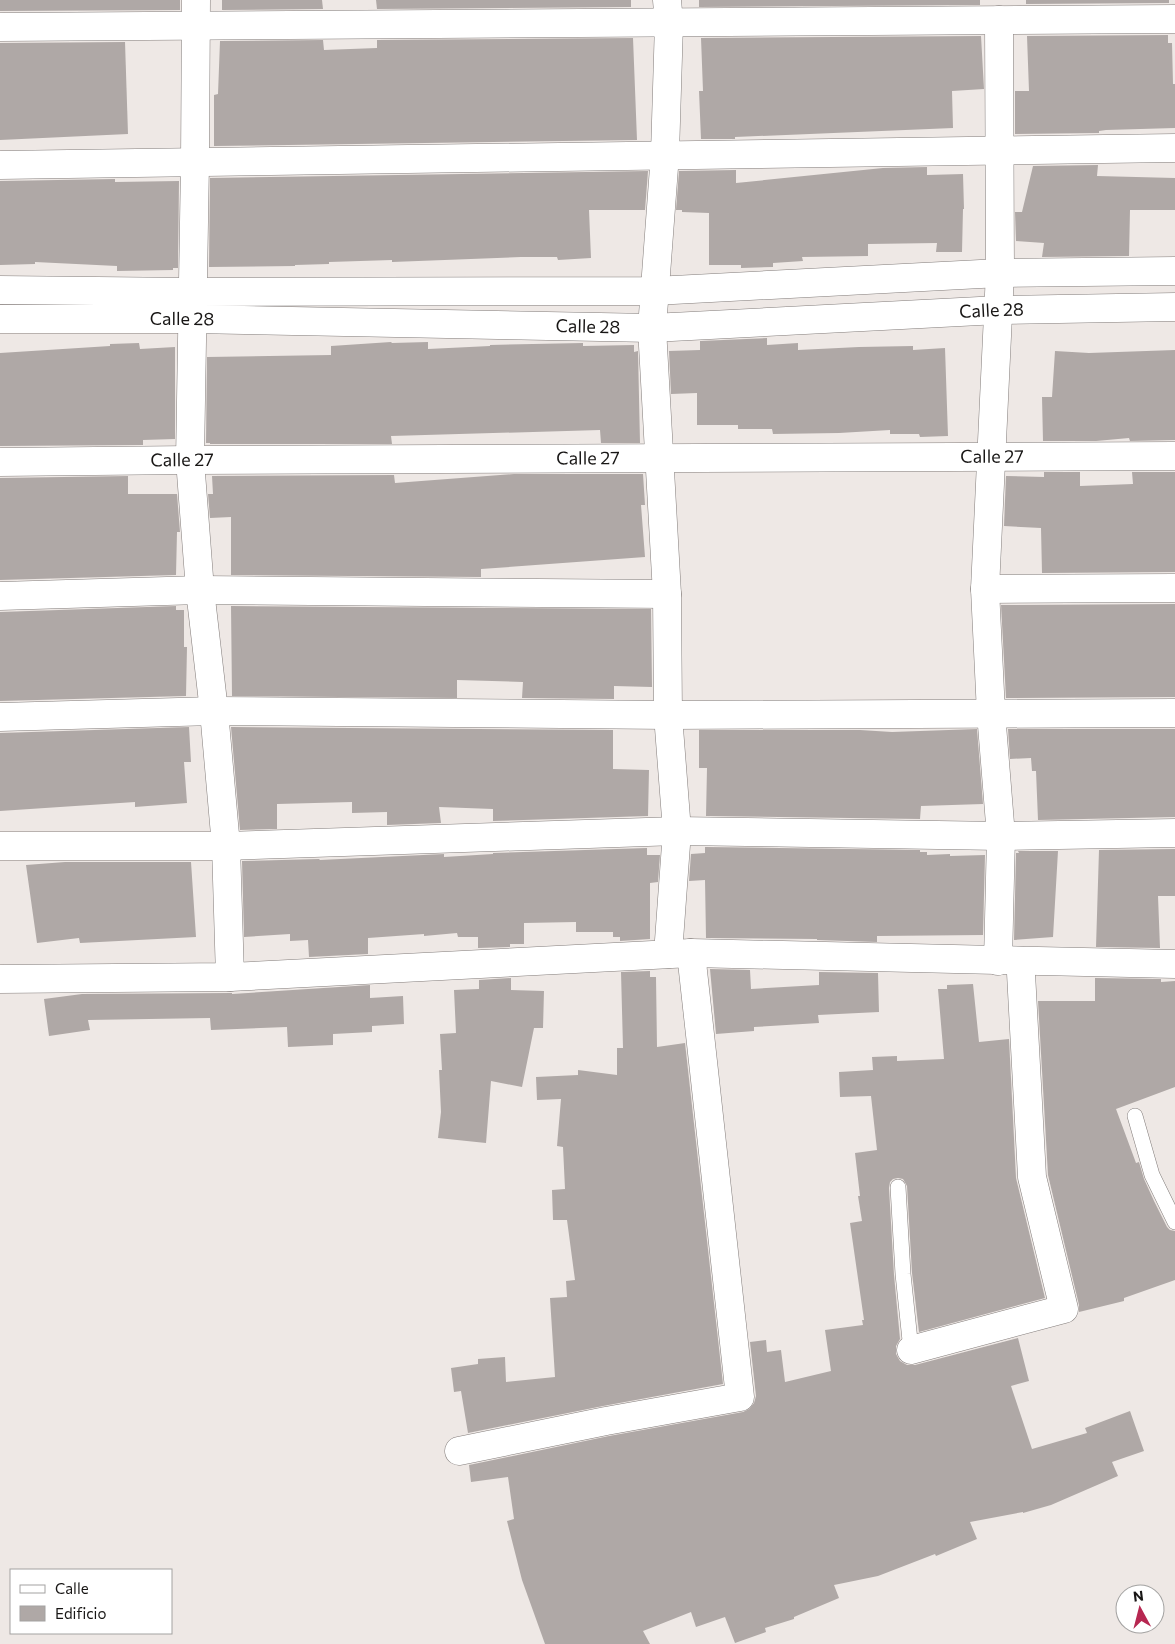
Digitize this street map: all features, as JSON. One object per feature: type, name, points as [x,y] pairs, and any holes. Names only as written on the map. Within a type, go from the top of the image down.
[{"type":"street","points":[[459,1451],[606,1421],[740,1397],[680,954],[677,831],[668,715],[667,594],[652,328],[665,154],[668,11]]},
{"type":"street","points":[[0,27],[196,12],[668,11],[999,20],[1175,19]]},
{"type":"street","points":[[196,12],[190,460],[200,590],[214,711],[226,846],[230,977]]},
{"type":"street","points":[[911,1350],[1064,1309],[1032,1177],[1021,973],[1010,961],[991,713],[985,589],[1000,273],[999,20]]},
{"type":"street","points":[[0,165],[1175,148]]},
{"type":"street","name":"Calle 28","points":[[0,290],[193,292],[654,291],[1000,273],[1175,271]]},
{"type":"street","name":"Calle 28","points":[[0,320],[193,319],[652,328],[999,310],[1175,307]]},
{"type":"street","name":"Calle 27","points":[[0,462],[1175,456]]},
{"type":"street","points":[[985,589],[1175,588]]},
{"type":"street","points":[[0,596],[200,590],[667,594]]},
{"type":"street","points":[[0,716],[214,711],[668,715],[1175,713]]},
{"type":"street","points":[[0,846],[226,846],[677,831],[1001,836],[1175,833]]},
{"type":"street","points":[[0,979],[230,977],[680,954],[1175,964]]},
{"type":"lane","points":[[1135,1116],[1152,1175],[1175,1222]]},
{"type":"lane","points":[[898,1187],[903,1274],[911,1350]]},
{"type":"building","points":[[0,0],[180,0],[180,10],[0,11]]},
{"type":"building","points":[[222,0],[322,0],[323,9],[222,10]]},
{"type":"building","points":[[376,0],[631,0],[631,7],[377,9]]},
{"type":"building","points":[[699,0],[980,0],[980,5],[699,7]]},
{"type":"building","points":[[1026,0],[1169,0],[1169,3],[1026,4]]},
{"type":"building","points":[[1168,35],[1168,43],[1172,43],[1173,84],[1175,84],[1175,128],[1106,130],[1099,131],[1099,133],[1015,134],[1015,91],[1029,91],[1027,36]]},
{"type":"building","points":[[981,36],[984,89],[952,91],[953,128],[701,139],[699,91],[703,91],[701,38]]},
{"type":"building","points":[[633,38],[637,140],[214,146],[214,95],[218,94],[220,41],[323,40],[324,50],[377,48],[377,40]]},
{"type":"building","points":[[125,42],[128,134],[0,140],[0,43]]},
{"type":"building","points":[[1098,165],[1097,176],[1175,178],[1175,210],[1130,210],[1129,256],[1042,257],[1044,243],[1016,241],[1015,212],[1022,212],[1033,166]]},
{"type":"building","points":[[927,167],[927,175],[963,174],[962,252],[936,252],[937,243],[868,244],[868,256],[802,257],[803,261],[773,263],[773,267],[741,268],[741,265],[709,265],[709,213],[676,210],[679,171],[736,170],[736,183],[883,168]]},
{"type":"building","points":[[648,171],[645,210],[589,210],[591,258],[558,260],[557,257],[521,257],[392,262],[392,260],[329,262],[329,264],[295,266],[209,267],[210,178]]},
{"type":"building","points":[[115,179],[115,182],[179,181],[178,268],[173,268],[173,270],[117,271],[117,266],[35,262],[35,264],[0,265],[0,181]]},
{"type":"building","points":[[767,338],[767,345],[798,343],[798,350],[913,346],[913,350],[945,348],[948,436],[920,437],[919,434],[890,434],[890,430],[773,434],[772,429],[738,429],[738,425],[697,425],[697,393],[671,394],[669,351],[700,350],[700,341]]},
{"type":"building","points":[[391,342],[428,342],[428,349],[490,345],[583,343],[583,346],[634,345],[634,352],[638,351],[640,443],[601,443],[600,430],[391,436],[392,444],[206,443],[207,357],[331,355],[331,346]]},
{"type":"building","points":[[139,343],[140,349],[175,347],[175,439],[143,440],[143,445],[0,446],[0,353]]},
{"type":"building","points":[[1175,350],[1175,440],[1130,441],[1129,438],[1096,441],[1043,441],[1042,397],[1052,397],[1055,351],[1089,353]]},
{"type":"building","points":[[1044,472],[1080,472],[1080,486],[1133,484],[1132,472],[1175,472],[1175,572],[1042,573],[1041,528],[1004,526],[1006,476],[1044,477]]},
{"type":"building","points":[[514,474],[643,474],[645,505],[641,505],[645,557],[481,569],[481,577],[231,575],[231,517],[210,518],[208,494],[213,494],[212,476],[394,475],[395,483]]},
{"type":"building","points":[[128,476],[128,494],[177,494],[180,532],[177,532],[176,575],[0,580],[0,478]]},
{"type":"building","points":[[1175,604],[1175,697],[1006,698],[1001,605]]},
{"type":"building","points":[[176,606],[176,610],[184,610],[184,647],[187,647],[186,696],[0,701],[0,612]]},
{"type":"building","points":[[231,606],[651,609],[652,687],[614,686],[614,699],[522,698],[523,682],[457,680],[457,698],[232,696]]},
{"type":"building","points":[[189,727],[191,762],[184,762],[187,803],[135,807],[135,802],[0,811],[0,733]]},
{"type":"building","points":[[231,727],[613,730],[613,769],[649,770],[648,816],[493,821],[493,809],[439,807],[441,823],[387,825],[387,812],[352,813],[352,802],[277,804],[277,829],[240,830]]},
{"type":"building","points":[[977,729],[983,804],[921,806],[920,819],[706,816],[707,768],[699,768],[699,730],[860,730],[892,732]]},
{"type":"building","points":[[1008,729],[1175,729],[1175,817],[1038,820],[1036,771],[1032,771],[1031,758],[1010,759]]},
{"type":"building","points":[[705,847],[920,850],[920,852],[927,852],[927,855],[985,855],[983,935],[877,936],[877,942],[817,939],[706,938],[705,880],[689,881],[691,854],[705,853]]},
{"type":"building","points":[[647,848],[647,855],[660,855],[658,882],[650,883],[650,939],[620,941],[620,937],[613,937],[613,932],[576,932],[576,922],[524,923],[524,944],[510,944],[510,947],[478,948],[478,937],[458,937],[457,933],[424,936],[424,934],[368,938],[368,954],[309,957],[308,940],[290,941],[290,934],[244,937],[242,861],[320,860],[444,854],[444,857],[493,853]]},
{"type":"building","points":[[1175,849],[1175,896],[1158,896],[1160,948],[1096,947],[1099,850]]},
{"type":"building","points":[[1018,851],[1058,851],[1053,937],[1014,940],[1016,853],[1019,853]]},
{"type":"building","points":[[65,862],[191,862],[196,937],[80,943],[79,938],[37,943],[26,865]]},
{"type":"building","points":[[710,969],[750,970],[751,989],[819,985],[819,972],[878,973],[879,1012],[818,1015],[819,1023],[754,1027],[754,1031],[716,1034]]},
{"type":"building","points":[[650,971],[650,977],[656,977],[657,1047],[685,1043],[723,1384],[468,1433],[461,1391],[454,1392],[451,1368],[478,1364],[478,1359],[505,1357],[506,1382],[555,1377],[550,1298],[567,1297],[566,1281],[575,1280],[567,1220],[553,1220],[552,1190],[565,1189],[563,1147],[557,1146],[561,1099],[537,1100],[536,1077],[578,1075],[578,1070],[617,1075],[617,1048],[623,1048],[621,972]]},
{"type":"building","points":[[511,978],[511,990],[544,991],[543,1028],[534,1028],[522,1087],[491,1081],[486,1143],[438,1138],[441,1112],[439,1070],[442,1070],[440,1034],[456,1033],[454,990],[479,989],[479,980]]},
{"type":"building","points":[[1095,978],[1161,979],[1161,982],[1175,981],[1175,1087],[1116,1109],[1136,1163],[1139,1162],[1154,1201],[1167,1227],[1175,1231],[1175,1280],[1124,1298],[1124,1301],[1079,1312],[1079,1305],[1048,1175],[1038,1001],[1095,1001]]},
{"type":"building","points":[[973,984],[979,1042],[1009,1039],[1016,1178],[1045,1298],[919,1332],[912,1273],[907,1186],[903,1179],[893,1179],[890,1182],[889,1188],[900,1339],[896,1346],[896,1354],[900,1361],[907,1365],[915,1365],[1018,1338],[1029,1381],[1011,1386],[1032,1449],[1087,1433],[1085,1428],[1130,1411],[1144,1451],[1112,1462],[1118,1476],[1051,1505],[1023,1513],[970,1522],[977,1539],[936,1556],[935,1554],[878,1576],[834,1585],[839,1598],[794,1617],[794,1619],[765,1628],[766,1632],[735,1643],[725,1617],[696,1627],[691,1612],[643,1631],[650,1644],[545,1644],[522,1580],[507,1521],[514,1519],[508,1477],[471,1482],[469,1465],[609,1436],[743,1412],[754,1403],[756,1396],[750,1342],[766,1340],[767,1352],[781,1350],[785,1382],[831,1371],[825,1330],[863,1325],[862,1320],[864,1320],[850,1223],[862,1221],[855,1153],[877,1150],[871,1096],[840,1097],[839,1072],[873,1070],[872,1057],[897,1056],[897,1061],[944,1059],[938,989],[947,989],[947,985]]},
{"type":"building","points":[[370,985],[370,998],[403,996],[404,1024],[372,1026],[372,1032],[333,1034],[333,1045],[288,1047],[287,1027],[211,1030],[210,1018],[88,1020],[90,1030],[49,1036],[44,999],[82,994],[232,994]]}]
